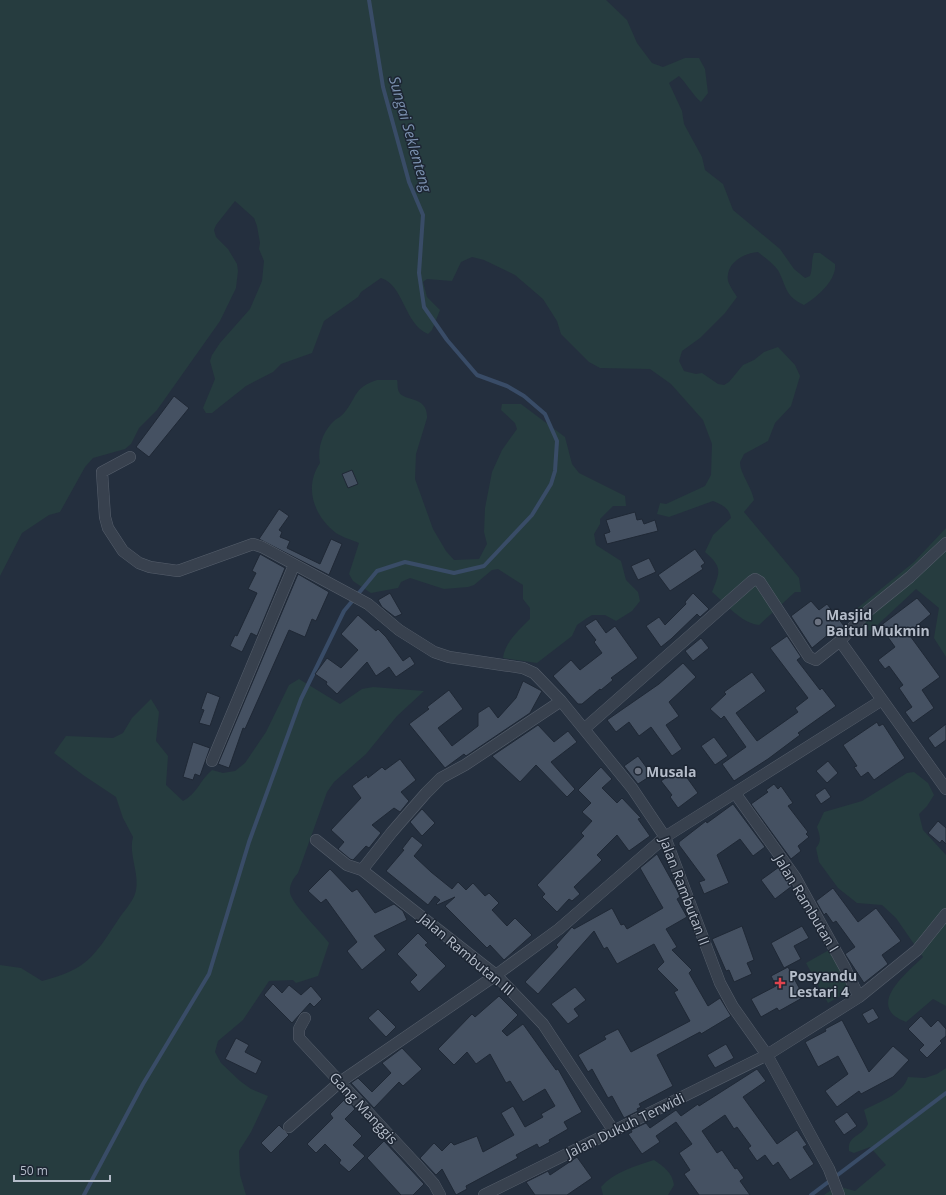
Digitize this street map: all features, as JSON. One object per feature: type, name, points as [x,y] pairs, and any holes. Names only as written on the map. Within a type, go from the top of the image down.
[{"type":"street","points":[[130,457],[102,472],[105,517],[108,528],[117,544],[123,551],[139,563],[150,567],[178,571],[253,544],[262,546],[294,565],[212,761]]},
{"type":"street","points":[[584,729],[752,581],[755,580],[760,582],[812,659],[816,660],[840,642],[868,611],[910,577],[946,543]]},
{"type":"street","name":"Jalan Rambutan II","points":[[294,565],[368,604],[399,630],[434,652],[449,657],[523,668],[534,673],[561,701],[632,788],[665,837],[720,983],[733,1007],[767,1055]]},
{"type":"street","points":[[840,642],[946,789]]},
{"type":"street","points":[[289,1127],[340,1082],[496,975],[559,929],[665,837],[882,700]]},
{"type":"street","points":[[362,870],[406,815],[441,778],[465,765],[561,701]]},
{"type":"street","name":"Jalan Rambutan I","points":[[735,793],[795,877],[846,968],[859,997]]},
{"type":"street","name":"Jalan Rambutan III","points":[[316,840],[347,865],[362,870],[496,975],[543,1024],[613,1130]]},
{"type":"street","name":"Jalan Dukuh Terwidi","points":[[484,1195],[767,1055],[859,997],[917,950],[946,914]]},
{"type":"street","name":"Gang Manggis","points":[[305,1018],[299,1029],[299,1038],[434,1184],[440,1195]]},
{"type":"street","points":[[767,1055],[829,1169],[839,1195]]},
{"type":"green space","points":[[0,0],[606,0],[627,20],[637,43],[652,63],[663,67],[685,58],[699,58],[705,69],[708,93],[701,102],[679,76],[669,83],[682,111],[684,124],[702,157],[705,170],[723,184],[733,210],[780,249],[794,269],[805,278],[810,276],[814,253],[820,253],[835,264],[833,276],[825,288],[804,305],[791,296],[776,268],[758,252],[736,260],[729,269],[728,281],[737,297],[725,313],[700,338],[682,351],[679,361],[684,371],[696,374],[702,373],[718,384],[724,385],[729,382],[743,365],[754,360],[764,352],[778,347],[795,365],[800,376],[791,406],[775,423],[768,441],[744,454],[740,463],[754,500],[744,512],[799,578],[801,592],[795,592],[759,625],[752,624],[740,617],[712,592],[717,579],[718,570],[715,562],[705,552],[713,535],[731,518],[727,509],[713,501],[669,517],[657,514],[660,503],[666,504],[705,486],[711,475],[712,444],[703,420],[671,384],[650,369],[600,368],[589,362],[561,334],[557,321],[543,299],[515,275],[484,260],[472,257],[461,262],[452,281],[427,279],[423,282],[427,297],[440,310],[432,330],[428,334],[420,329],[414,322],[395,288],[389,282],[381,278],[361,292],[358,297],[324,321],[312,353],[281,364],[273,372],[246,386],[212,413],[206,413],[203,408],[215,379],[210,361],[212,355],[220,343],[250,309],[262,281],[264,261],[259,249],[260,243],[257,226],[254,218],[235,201],[216,225],[214,230],[216,237],[228,249],[237,264],[238,271],[236,288],[220,321],[157,410],[139,428],[131,444],[125,449],[93,458],[85,467],[60,512],[49,515],[22,533],[0,576]]},
{"type":"green space","points":[[377,380],[397,380],[398,391],[402,395],[420,402],[424,406],[427,418],[416,454],[415,479],[433,529],[446,551],[454,560],[479,559],[487,544],[484,532],[485,508],[492,472],[502,450],[517,429],[515,423],[501,410],[502,404],[521,404],[565,437],[572,464],[579,473],[625,496],[626,506],[613,506],[600,519],[600,524],[594,534],[596,545],[621,561],[626,580],[638,592],[640,601],[632,611],[616,621],[605,615],[592,615],[577,625],[572,636],[537,663],[503,658],[504,652],[510,642],[517,632],[530,619],[530,608],[523,599],[523,585],[498,569],[492,570],[474,585],[444,589],[410,578],[401,582],[398,588],[371,593],[353,581],[349,574],[359,543],[336,533],[328,526],[313,500],[313,482],[315,472],[320,463],[320,446],[330,425],[342,416],[360,389]]},
{"type":"green space","points":[[946,528],[946,657],[934,638],[939,608],[916,589],[871,631],[865,629],[849,615],[914,562]]},
{"type":"green space","points":[[299,679],[340,704],[362,689],[373,687],[424,691],[397,716],[366,754],[334,782],[327,792],[298,873],[291,885],[290,893],[292,898],[329,943],[318,976],[296,983],[293,980],[269,981],[243,1020],[218,1041],[215,1052],[221,1063],[251,1089],[268,1096],[251,1132],[239,1151],[240,1175],[246,1195],[0,1195],[0,965],[21,968],[42,981],[69,972],[79,966],[95,953],[132,901],[135,894],[137,880],[132,851],[133,837],[123,818],[116,797],[54,753],[66,736],[113,738],[123,733],[132,718],[151,699],[159,712],[156,741],[168,756],[166,785],[183,801],[192,795],[204,778],[212,770],[223,773],[235,771],[245,763],[266,732],[289,685]]},
{"type":"green space","points":[[914,772],[928,783],[934,795],[927,806],[919,814],[923,830],[946,855],[946,1006],[933,999],[906,1022],[894,1015],[889,1007],[889,999],[900,980],[923,957],[896,918],[882,905],[857,903],[838,888],[819,862],[816,848],[820,838],[817,827],[824,812],[862,801],[907,773]]},
{"type":"green space","points":[[829,950],[851,990],[828,1003],[806,963]]},
{"type":"green space","points":[[946,1068],[946,1195],[824,1195],[837,1186],[855,1191],[886,1165],[870,1147],[854,1153],[849,1151],[850,1142],[868,1124],[864,1110],[896,1093],[908,1077],[925,1078],[937,1074]]},
{"type":"green space","points":[[654,1160],[669,1173],[673,1180],[674,1185],[668,1195],[603,1195],[601,1187],[612,1177],[625,1170]]},
{"type":"building","points":[[174,396],[189,408],[149,457],[136,447]]},
{"type":"building","points":[[352,470],[358,484],[348,488],[342,474]]},
{"type":"building","points":[[279,509],[289,516],[279,530],[282,532],[280,537],[290,541],[287,548],[320,564],[331,539],[342,544],[329,575],[259,539]]},
{"type":"building","points":[[635,512],[637,520],[642,519],[644,524],[655,520],[658,531],[607,544],[604,534],[610,532],[606,520]]},
{"type":"building","points":[[695,549],[705,563],[701,566],[703,569],[670,591],[658,575]]},
{"type":"building","points":[[260,554],[285,568],[257,636],[251,633],[242,652],[230,646],[235,635],[237,636],[257,593],[248,589],[256,573],[252,571]]},
{"type":"building","points":[[649,558],[656,572],[638,580],[631,566]]},
{"type":"building","points":[[298,574],[329,592],[316,621],[312,619],[305,637],[289,630],[245,729],[243,728],[229,768],[218,764]]},
{"type":"building","points":[[390,593],[402,614],[395,617],[382,607],[378,600]]},
{"type":"building","points":[[693,593],[709,609],[700,617],[697,614],[661,647],[646,626],[659,617],[665,625],[686,604],[685,602]]},
{"type":"building","points":[[917,598],[931,614],[908,633],[940,677],[922,690],[934,708],[913,723],[905,712],[912,707],[899,688],[903,685],[889,666],[885,669],[878,660],[895,647],[880,626]]},
{"type":"building","name":"Masjid Baitul Mukmin","points":[[811,601],[819,610],[827,604],[844,626],[832,638],[829,634],[812,648],[791,616]]},
{"type":"building","points":[[358,615],[376,631],[378,629],[386,637],[403,661],[410,656],[415,664],[396,677],[389,667],[376,676],[367,662],[337,694],[326,684],[327,682],[315,674],[327,658],[341,668],[358,650],[341,634]]},
{"type":"building","points":[[596,619],[606,633],[615,626],[638,658],[611,678],[613,680],[601,690],[600,689],[582,704],[578,704],[553,676],[571,660],[580,670],[602,653],[594,642],[596,640],[585,626]]},
{"type":"building","points":[[787,636],[801,657],[797,660],[820,690],[822,688],[836,706],[798,733],[800,735],[768,759],[734,781],[722,764],[746,747],[724,716],[721,719],[710,709],[726,694],[724,692],[752,672],[766,691],[736,713],[757,741],[798,712],[795,708],[808,698],[770,648]]},
{"type":"building","points":[[701,638],[709,648],[693,661],[685,651]]},
{"type":"building","points":[[683,663],[696,677],[669,702],[679,716],[666,725],[682,749],[672,756],[651,727],[639,736],[629,722],[616,732],[607,720],[659,684]]},
{"type":"building","points":[[523,681],[542,691],[530,713],[466,756],[464,754],[445,768],[409,724],[429,709],[427,707],[449,690],[463,709],[438,728],[452,746],[478,726],[478,713],[489,706],[498,718],[516,698]]},
{"type":"building","points":[[207,692],[220,697],[210,726],[199,723],[204,710],[201,709]]},
{"type":"building","points":[[877,722],[879,726],[883,724],[905,758],[874,780],[868,772],[861,777],[854,767],[857,766],[843,745]]},
{"type":"building","points":[[946,724],[946,740],[935,748],[928,738]]},
{"type":"building","points":[[538,725],[554,742],[568,731],[577,742],[551,762],[575,789],[567,797],[536,765],[520,782],[492,756]]},
{"type":"building","points":[[714,737],[728,756],[715,765],[701,746]]},
{"type":"building","points":[[193,742],[210,748],[200,776],[195,774],[193,780],[183,777]]},
{"type":"building","name":"Musala","points":[[638,756],[652,775],[638,784],[624,766]]},
{"type":"building","points":[[400,759],[416,780],[401,792],[409,801],[400,812],[394,808],[372,825],[381,833],[369,848],[366,846],[353,860],[350,859],[338,849],[344,842],[331,830],[361,798],[352,786],[367,775],[368,778],[382,767],[385,770]]},
{"type":"building","points":[[828,761],[838,773],[827,783],[816,771]]},
{"type":"building","points":[[601,767],[612,779],[602,788],[617,803],[622,798],[641,818],[638,819],[650,836],[629,851],[617,835],[597,855],[602,860],[574,887],[580,894],[572,901],[569,899],[557,912],[542,897],[545,894],[537,885],[584,836],[581,833],[592,821],[582,812],[591,803],[578,790]]},
{"type":"building","points":[[680,768],[698,793],[678,808],[670,797],[672,795],[661,781]]},
{"type":"building","points":[[774,784],[778,789],[781,786],[793,803],[788,806],[808,832],[806,834],[809,837],[798,846],[801,851],[791,859],[751,804],[768,792],[766,790]]},
{"type":"building","points":[[825,788],[831,797],[821,804],[815,795]]},
{"type":"building","points":[[733,804],[765,847],[753,856],[740,839],[717,855],[729,883],[704,894],[699,882],[705,880],[679,845],[679,842],[706,821],[707,823]]},
{"type":"building","points":[[422,809],[435,823],[422,836],[410,822]]},
{"type":"building","points":[[938,821],[946,828],[946,844],[942,840],[940,843],[928,833]]},
{"type":"building","points":[[412,836],[423,845],[414,856],[431,872],[452,889],[458,882],[466,890],[473,883],[485,896],[489,893],[499,903],[492,910],[507,926],[515,918],[532,935],[504,960],[490,945],[487,948],[445,906],[455,897],[437,905],[436,904],[440,900],[435,896],[428,905],[386,871],[404,850],[402,849]]},
{"type":"building","points":[[657,854],[678,892],[680,897],[677,899],[687,917],[666,929],[677,947],[672,950],[692,970],[689,973],[708,1006],[720,998],[731,1016],[701,1034],[700,1032],[657,1055],[673,1086],[639,1104],[641,1107],[637,1109],[638,1111],[624,1118],[612,1096],[608,1098],[592,1069],[588,1072],[578,1055],[606,1039],[604,1036],[618,1029],[631,1052],[690,1021],[674,992],[678,990],[657,969],[664,962],[654,944],[617,964],[607,947],[604,949],[594,931],[538,994],[525,982],[558,947],[556,945],[572,927],[574,929],[612,908],[621,925],[624,924],[627,929],[663,908],[640,868]]},
{"type":"building","points":[[779,867],[792,886],[775,899],[761,880]]},
{"type":"building","points":[[330,869],[352,892],[357,889],[375,913],[394,904],[403,911],[407,920],[374,936],[386,950],[362,970],[347,951],[357,942],[326,899],[321,903],[308,891]]},
{"type":"building","points":[[833,888],[858,922],[876,908],[901,941],[882,955],[888,964],[864,983],[845,954],[855,947],[836,921],[833,923],[826,913],[824,915],[816,901]]},
{"type":"building","points":[[742,926],[754,960],[747,963],[752,974],[734,982],[729,970],[726,971],[712,939]]},
{"type":"building","points":[[802,926],[809,938],[794,946],[801,959],[784,968],[771,943]]},
{"type":"building","points":[[418,933],[428,943],[425,945],[446,966],[419,992],[410,982],[417,975],[397,954]]},
{"type":"building","points":[[788,967],[804,997],[779,1011],[777,1008],[761,1017],[751,999],[776,986],[771,976]]},
{"type":"building","points":[[273,984],[282,993],[289,985],[301,995],[311,986],[322,999],[314,1007],[310,1003],[292,1023],[264,995]]},
{"type":"building","points":[[575,987],[586,1000],[574,1009],[579,1016],[568,1024],[551,1004]]},
{"type":"building","points":[[499,996],[518,1015],[502,1031],[507,1036],[523,1024],[556,1070],[558,1069],[582,1112],[564,1122],[568,1129],[549,1140],[550,1142],[539,1148],[537,1144],[516,1155],[518,1158],[466,1186],[467,1189],[456,1195],[442,1169],[436,1175],[420,1158],[434,1143],[442,1151],[451,1142],[454,1145],[477,1136],[483,1152],[514,1135],[501,1113],[513,1106],[525,1127],[543,1117],[541,1114],[555,1106],[545,1089],[523,1102],[510,1081],[506,1083],[490,1054],[476,1064],[467,1052],[454,1065],[438,1049],[472,1014],[475,1017]]},
{"type":"building","points":[[873,1008],[879,1018],[868,1024],[862,1014]]},
{"type":"building","points":[[378,1009],[396,1027],[386,1037],[368,1018]]},
{"type":"building","points":[[921,1016],[931,1027],[938,1020],[946,1029],[946,1036],[940,1041],[942,1043],[927,1058],[919,1050],[924,1045],[908,1029]]},
{"type":"building","points":[[842,1020],[869,1072],[893,1046],[909,1060],[893,1077],[861,1094],[859,1091],[837,1107],[825,1091],[848,1074],[838,1056],[818,1067],[805,1042],[826,1031],[825,1029]]},
{"type":"building","points":[[236,1038],[249,1045],[245,1052],[262,1061],[256,1074],[225,1059]]},
{"type":"building","points":[[726,1044],[734,1058],[715,1068],[707,1055]]},
{"type":"building","points":[[402,1048],[422,1069],[403,1086],[399,1082],[374,1108],[351,1083],[358,1078],[372,1092],[391,1073],[382,1063]]},
{"type":"building","points":[[757,1069],[766,1081],[743,1097],[777,1144],[797,1130],[807,1145],[803,1147],[814,1164],[790,1180],[778,1162],[773,1166],[765,1155],[757,1161],[748,1148],[751,1146],[737,1127],[734,1129],[725,1115],[702,1131],[717,1153],[722,1150],[735,1169],[737,1168],[744,1178],[740,1181],[750,1195],[699,1195],[684,1174],[690,1170],[679,1153],[692,1144],[676,1122],[656,1136],[660,1142],[642,1154],[628,1134],[632,1132],[631,1130],[646,1123],[650,1128],[676,1110],[681,1116],[698,1104],[699,1106]]},
{"type":"building","points":[[346,1098],[355,1109],[345,1119],[362,1136],[353,1145],[365,1156],[349,1172],[339,1163],[341,1160],[325,1144],[316,1153],[307,1144],[333,1118],[330,1114]]},
{"type":"building","points":[[847,1112],[857,1126],[844,1135],[834,1121]]},
{"type":"building","points":[[279,1125],[289,1135],[271,1153],[261,1143]]},
{"type":"building","points":[[384,1141],[424,1184],[413,1195],[401,1195],[367,1158]]},
{"type":"building","points":[[577,1157],[592,1178],[567,1195],[535,1195],[526,1182],[548,1171],[550,1175]]},
{"type":"waterway","name":"Sungai Seklenteng","points":[[84,1195],[143,1084],[209,974],[249,842],[301,699],[344,611],[377,571],[405,562],[454,573],[484,566],[532,515],[551,484],[555,471],[557,441],[545,414],[524,396],[507,386],[477,375],[447,340],[424,307],[419,273],[423,215],[409,182],[383,87],[369,0]]},
{"type":"waterway","points":[[811,1195],[946,1093]]},
{"type":"place","name":"Masjid Baitul Mukmin","points":[[818,622]]},
{"type":"place","name":"Musala","points":[[638,771]]},
{"type":"place","name":"Posyandu Lestari 4","points":[[780,983]]}]
